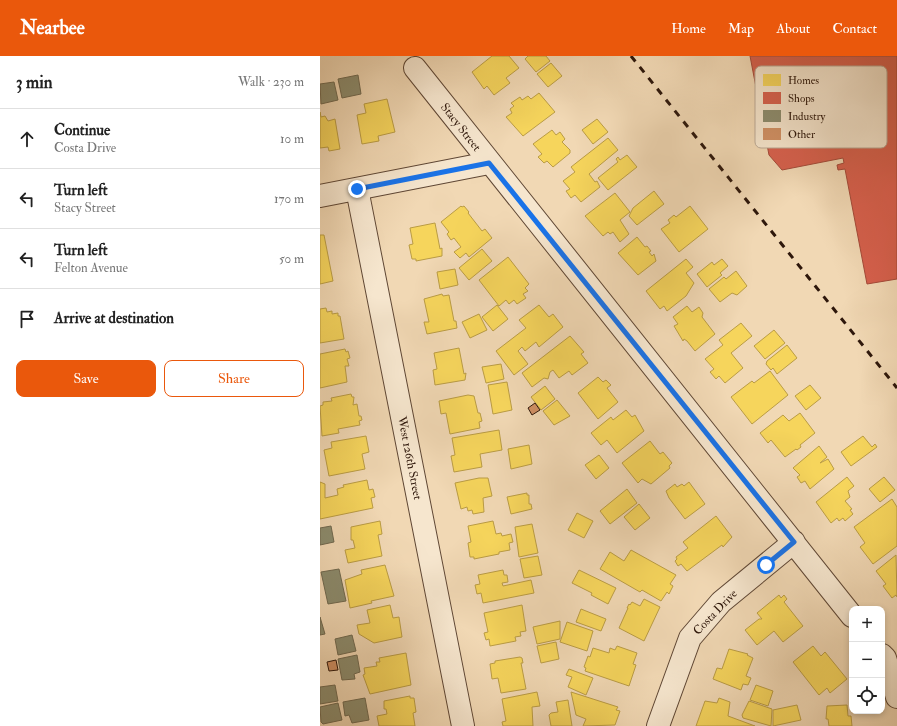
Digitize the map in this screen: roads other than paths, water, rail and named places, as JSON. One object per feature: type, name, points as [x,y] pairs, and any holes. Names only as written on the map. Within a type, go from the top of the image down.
[{"type":"street","name":"Stacy Street","points":[[415,68],[489,163],[849,612]]},
{"type":"street","points":[[320,196],[489,163]]},
{"type":"street","name":"West 126th Street","points":[[357,189],[463,726]]},
{"type":"street","name":"Costa Drive","points":[[658,726],[690,638],[721,602],[794,542]]},
{"type":"street","points":[[885,658],[897,697]]},
{"type":"railway","points":[[631,56],[897,388]]}]
